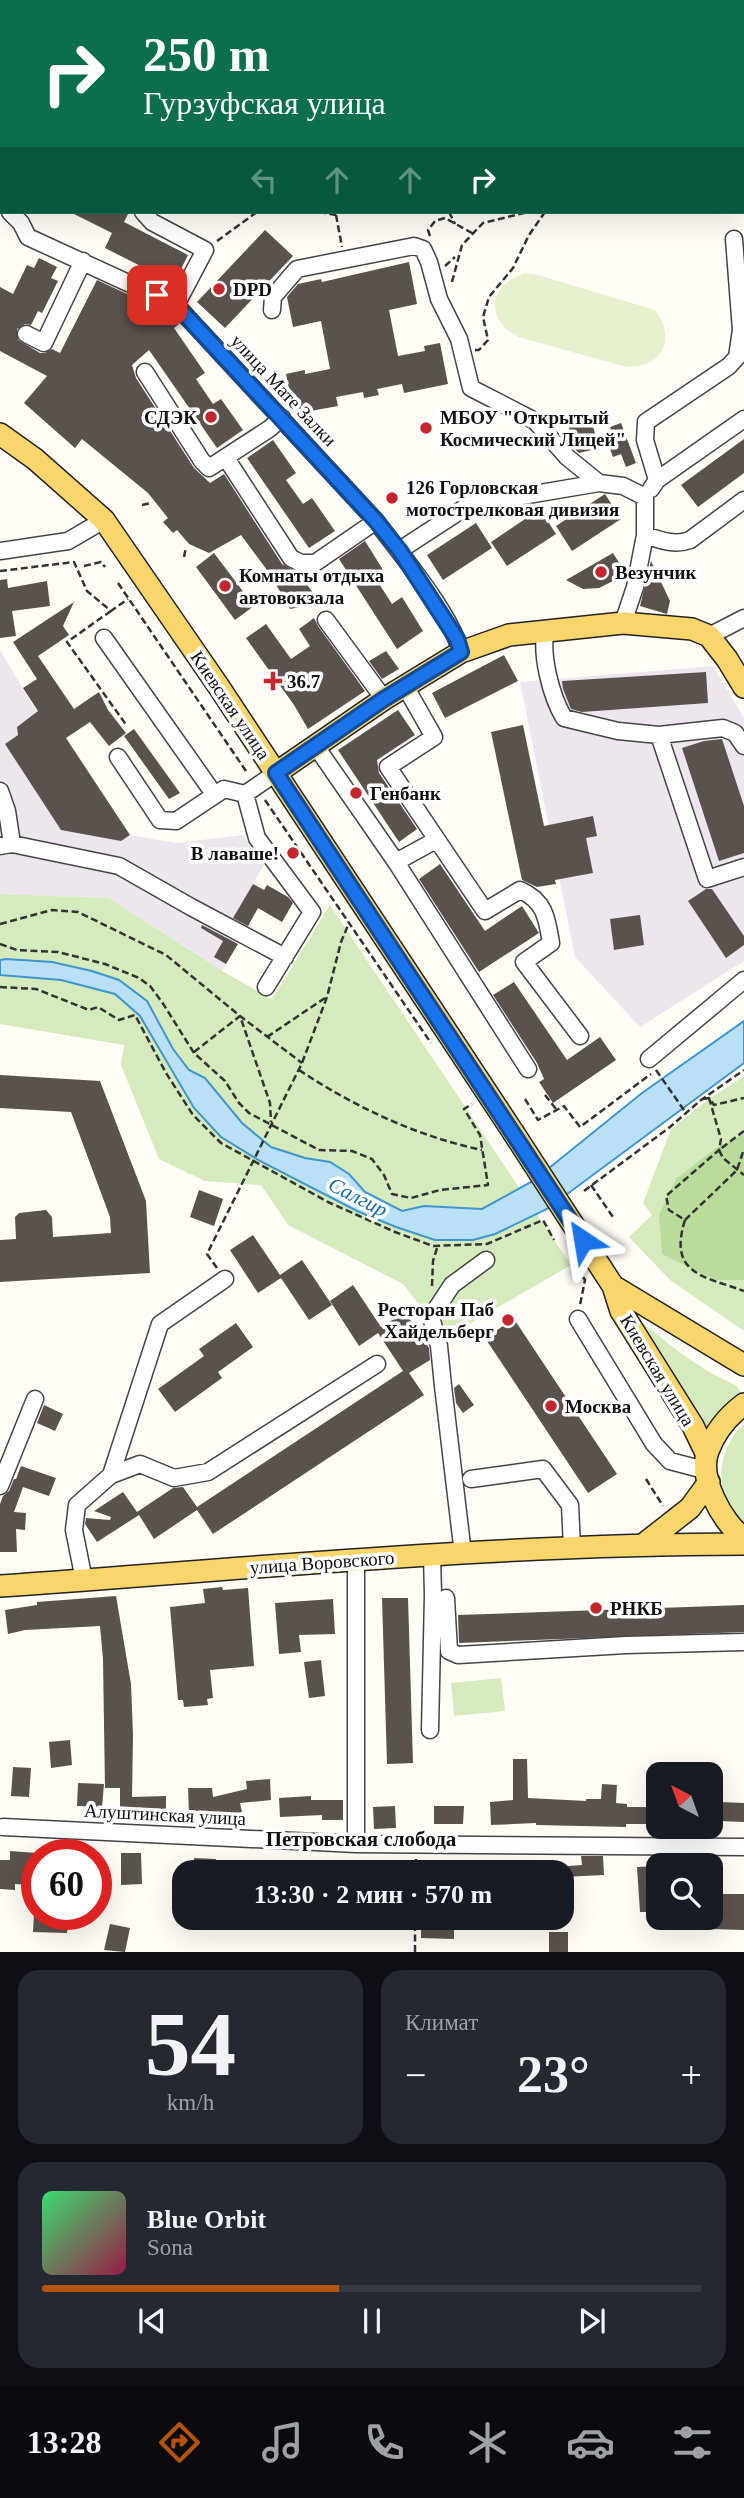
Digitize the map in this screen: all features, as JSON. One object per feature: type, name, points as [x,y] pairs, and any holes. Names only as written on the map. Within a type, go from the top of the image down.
[{"type":"main road","name":"Киевская улица","points":[[0,434],[35,460],[104,520],[276,773],[613,1286],[621,1311],[693,1426],[719,1511],[734,1531],[744,1538]]},
{"type":"main road","points":[[276,773],[384,699],[461,652],[509,635],[623,623],[692,629],[709,636],[736,661],[744,687]]},
{"type":"main road","name":"Киевская улица","points":[[613,1286],[744,1366]]},
{"type":"main road","points":[[644,1544],[690,1508],[708,1469],[722,1424],[744,1404]]},
{"type":"main road","name":"улица Воровского","points":[[0,1586],[572,1547],[744,1544]]},
{"type":"street","points":[[145,214],[152,222],[205,250],[176,305]]},
{"type":"street","name":"улица Мате Залки","points":[[19,215],[28,237],[176,305],[376,521],[400,551],[457,639],[461,652]]},
{"type":"street","points":[[657,480],[645,440],[646,422],[729,366],[737,357],[740,330],[734,239]]},
{"type":"street","points":[[272,310],[273,297],[297,269],[414,246],[423,249],[439,299],[459,339],[471,388],[535,421],[567,457],[599,483]]},
{"type":"street","points":[[26,334],[44,342],[83,261]]},
{"type":"street","points":[[145,372],[209,468],[282,418]]},
{"type":"street","points":[[623,623],[635,587],[645,535],[645,497],[657,480],[744,419]]},
{"type":"street","points":[[226,458],[291,558],[301,563],[315,563],[376,521]]},
{"type":"street","points":[[400,551],[469,505],[599,483],[623,485],[645,497]]},
{"type":"street","points":[[645,535],[681,543],[690,540],[744,500]]},
{"type":"street","points":[[0,551],[68,541],[104,520]]},
{"type":"street","points":[[709,636],[744,618]]},
{"type":"street","points":[[326,620],[384,699]]},
{"type":"street","points":[[546,629],[542,643],[555,703],[564,718],[618,732],[659,735],[723,728],[735,733],[744,746]]},
{"type":"street","points":[[104,638],[214,794]]},
{"type":"street","points":[[405,686],[434,737],[388,766],[485,911],[520,890],[530,894],[546,912],[551,943],[524,962],[580,1035]]},
{"type":"street","points":[[659,735],[707,879],[744,867]]},
{"type":"street","points":[[315,745],[396,862],[528,1069]]},
{"type":"street","points":[[118,757],[160,820],[176,821],[224,789],[250,790],[276,773]]},
{"type":"street","points":[[250,790],[257,838],[312,912],[266,987]]},
{"type":"street","points":[[0,791],[7,811],[6,845],[119,866],[285,957]]},
{"type":"street","points":[[396,862],[436,840]]},
{"type":"street","points":[[652,1064],[744,980]]},
{"type":"street","points":[[463,1554],[443,1369],[431,1317],[452,1285],[486,1260]]},
{"type":"street","points":[[111,1475],[160,1324],[225,1279]]},
{"type":"street","points":[[578,1319],[654,1444],[670,1461],[708,1469]]},
{"type":"street","points":[[84,1580],[74,1530],[77,1505],[111,1475],[140,1464],[174,1478],[208,1472],[377,1364]]},
{"type":"street","points":[[0,1486],[35,1399]]},
{"type":"street","points":[[471,1479],[543,1469],[570,1505],[572,1547]]},
{"type":"street","points":[[430,1730],[432,1556]]},
{"type":"street","points":[[356,1560],[356,1844]]},
{"type":"street","points":[[446,1598],[449,1651],[458,1655],[626,1645],[744,1642]]},
{"type":"street","name":"Алуштинская улица","points":[[4,1827],[356,1844],[744,1847]]},
{"type":"path","points":[[205,250],[254,214]]},
{"type":"path","points":[[338,214],[344,260]]},
{"type":"path","points":[[450,214],[456,223]]},
{"type":"path","points":[[451,289],[457,254],[472,233],[483,223],[520,214]]},
{"type":"path","points":[[488,340],[483,317],[489,298],[513,268],[529,235],[544,214]]},
{"type":"path","points":[[431,238],[429,230],[435,221],[445,218],[472,233]]},
{"type":"path","points":[[142,505],[151,503]]},
{"type":"path","points":[[184,557],[186,547]]},
{"type":"path","points":[[0,572],[74,562],[87,592],[111,611]]},
{"type":"path","points":[[84,566],[101,562],[105,567]]},
{"type":"path","points":[[118,583],[250,790],[349,922],[433,1047]]},
{"type":"path","points":[[127,726],[67,642],[128,599]]},
{"type":"path","points":[[0,925],[52,910],[78,912],[166,955],[302,1063]]},
{"type":"path","points":[[225,1279],[207,1254],[302,1063],[327,997],[349,922]]},
{"type":"path","points":[[1,943],[17,950],[58,953],[105,964],[139,978],[150,986],[162,1002],[194,1053],[225,1081],[249,1114],[319,1150],[352,1151],[372,1159],[384,1175],[392,1194],[411,1198],[440,1190],[488,1185],[480,1135],[464,1109],[472,1104],[478,1113]]},
{"type":"path","points":[[0,986],[36,989],[89,1010],[98,1007],[119,1020],[135,1016],[193,1115],[221,1143],[328,1202],[395,1232],[438,1246],[487,1244],[544,1219],[554,1240]]},
{"type":"path","points":[[267,1037],[327,997]]},
{"type":"path","points":[[194,1053],[240,1016]]},
{"type":"path","points":[[240,1016],[270,1103],[271,1125]]},
{"type":"path","points":[[525,1099],[538,1120],[564,1106],[580,1127],[652,1064],[686,1113]]},
{"type":"path","points":[[584,1191],[744,1069]]},
{"type":"path","points":[[299,1070],[371,1112],[415,1131],[482,1150]]},
{"type":"path","points":[[545,1095],[556,1109]]},
{"type":"path","points":[[701,1100],[709,1098]]},
{"type":"path","points":[[709,1098],[714,1105],[744,1098]]},
{"type":"path","points":[[709,1098],[721,1139],[719,1150],[723,1158],[744,1175]]},
{"type":"path","points":[[685,1220],[669,1210],[666,1196],[744,1131]]},
{"type":"path","points":[[744,1149],[737,1170],[685,1220],[681,1255],[692,1272],[744,1289]]},
{"type":"path","points":[[591,1185],[613,1217]]},
{"type":"path","points":[[431,1317],[433,1261],[438,1246]]},
{"type":"path","points":[[574,1260],[585,1280],[578,1319]]},
{"type":"path","points":[[646,1479],[666,1512]]},
{"type":"path","points":[[415,1930],[415,1952]]},
{"type":"shaded area","points":[[0,650],[45,726],[120,841],[130,835],[176,843],[243,835],[265,863],[237,912],[251,921],[222,971],[109,898],[0,894]]},
{"type":"shaded area","points":[[713,666],[744,718],[744,961],[640,1027],[575,957],[520,682]]},
{"type":"green space","points":[[525,273],[655,310],[665,332],[662,351],[647,364],[623,366],[518,337],[500,321],[495,302],[504,285]]},
{"type":"green space","points":[[0,894],[109,898],[222,971],[272,999],[330,905],[571,1265],[445,1338],[403,1284],[288,1225],[261,1185],[205,1181],[159,1159],[121,1065],[124,1045],[0,1024]]},
{"type":"green space","points":[[744,1076],[744,1331],[670,1280],[629,1237],[652,1215],[643,1203],[671,1129]]},
{"type":"green space","points":[[744,1134],[744,1280],[715,1280],[662,1254],[659,1215],[676,1179],[716,1148]]},
{"type":"green space","points":[[638,1319],[679,1352],[737,1386],[741,1398],[707,1428]]},
{"type":"green space","points":[[744,1425],[744,1522],[729,1505],[721,1474],[725,1452],[736,1432]]},
{"type":"green space","points":[[501,1678],[505,1711],[454,1716],[451,1683]]},
{"type":"water","name":"Салгир","points":[[0,960],[52,962],[119,980],[147,1001],[173,1049],[189,1070],[205,1078],[242,1123],[271,1147],[305,1158],[330,1162],[349,1174],[365,1192],[402,1211],[424,1206],[482,1209],[533,1181],[642,1093],[744,1021],[744,1063],[547,1209],[495,1234],[473,1240],[435,1240],[357,1211],[260,1161],[221,1137],[194,1108],[140,1016],[115,994],[61,980],[0,975]]},
{"type":"building","points":[[74,214],[128,214],[124,222],[188,255],[174,283],[105,248],[112,233]]},
{"type":"building","points":[[265,230],[293,256],[225,328],[197,302]]},
{"type":"building","points":[[39,258],[57,267],[51,278],[58,281],[42,313],[38,311],[31,325],[25,324],[17,329],[18,340],[40,353],[52,349],[60,353],[97,280],[170,314],[179,324],[174,328],[205,373],[196,379],[213,404],[221,399],[243,430],[217,448],[149,350],[132,365],[136,378],[194,468],[210,483],[224,474],[282,564],[299,573],[320,603],[290,609],[270,574],[241,535],[209,553],[189,544],[177,530],[173,533],[163,522],[168,518],[148,493],[82,439],[75,448],[24,403],[47,376],[0,351],[0,287],[13,294],[27,265],[34,268]]},
{"type":"building","points":[[409,262],[417,304],[389,310],[398,356],[425,351],[424,346],[440,343],[448,384],[404,393],[402,384],[377,389],[379,395],[364,398],[363,392],[336,397],[338,406],[294,414],[286,374],[305,370],[305,374],[330,369],[321,321],[293,327],[287,297],[298,284],[321,279],[322,282]]},
{"type":"building","points":[[579,418],[583,427],[592,424],[600,448],[579,453],[568,443],[567,439],[572,438],[567,422]]},
{"type":"building","points":[[621,423],[636,463],[626,467],[621,454],[613,457],[609,446],[616,443],[610,427]]},
{"type":"building","points":[[744,439],[744,473],[698,507],[681,485]]},
{"type":"building","points":[[273,440],[296,473],[286,480],[303,504],[312,498],[335,531],[309,548],[247,458]]},
{"type":"building","points":[[605,494],[621,519],[572,551],[556,526]]},
{"type":"building","points":[[540,509],[556,534],[507,566],[491,542]]},
{"type":"building","points":[[476,523],[492,548],[443,580],[427,555]]},
{"type":"building","points":[[365,541],[385,573],[376,579],[392,604],[402,597],[423,631],[397,649],[339,559]]},
{"type":"building","name":"Комнаты отдыха автовокзала","points":[[214,553],[254,606],[235,620],[196,567]]},
{"type":"building","name":"Везунчик","points":[[613,553],[623,569],[615,580],[599,588],[583,589],[566,580]]},
{"type":"building","points":[[651,561],[670,601],[667,614],[640,606]]},
{"type":"building","points":[[7,579],[8,588],[47,581],[50,606],[12,611],[16,636],[0,638],[0,580]]},
{"type":"building","points":[[74,602],[63,626],[69,635],[38,656],[74,709],[99,692],[108,710],[126,733],[109,746],[90,722],[66,738],[130,835],[121,841],[61,830],[5,744],[18,735],[17,727],[38,711],[23,688],[37,679],[13,642]]},
{"type":"building","points":[[314,618],[365,691],[308,729],[246,638],[266,624],[291,659],[310,646],[299,629]]},
{"type":"building","points":[[386,651],[399,669],[382,679],[369,661]]},
{"type":"building","points":[[504,655],[518,681],[445,718],[432,693]]},
{"type":"building","points":[[706,672],[708,703],[582,712],[571,709],[562,681]]},
{"type":"building","points":[[398,710],[415,735],[377,760],[379,773],[417,829],[399,842],[338,750]]},
{"type":"building","points":[[523,725],[544,826],[593,816],[597,836],[586,838],[593,873],[555,880],[556,884],[537,887],[522,880],[491,732]]},
{"type":"building","points":[[134,729],[180,793],[169,799],[124,736]]},
{"type":"building","points":[[722,739],[744,806],[744,853],[719,861],[682,748]]},
{"type":"building","points":[[440,864],[485,931],[522,906],[539,933],[479,972],[419,879]]},
{"type":"building","points":[[253,884],[264,890],[267,885],[293,903],[282,922],[258,908],[248,926],[233,918]]},
{"type":"building","points":[[706,889],[712,889],[744,936],[744,945],[726,958],[688,901]]},
{"type":"building","points":[[640,915],[644,945],[614,950],[610,919]]},
{"type":"building","points":[[202,925],[238,944],[226,964],[214,957],[223,941],[201,928]]},
{"type":"building","points":[[514,982],[567,1060],[600,1037],[616,1060],[553,1103],[539,1082],[544,1079],[537,1063],[493,995]]},
{"type":"building","points":[[0,1075],[100,1081],[146,1201],[150,1273],[0,1282],[0,1240],[16,1239],[15,1217],[19,1213],[46,1210],[52,1217],[53,1237],[111,1233],[110,1217],[71,1112],[0,1108]]},
{"type":"building","points":[[199,1190],[223,1199],[214,1226],[190,1217]]},
{"type":"building","points":[[253,1235],[280,1275],[302,1260],[332,1305],[309,1320],[281,1278],[258,1293],[230,1250]]},
{"type":"building","points":[[353,1285],[381,1327],[405,1312],[429,1348],[430,1360],[409,1373],[424,1395],[213,1534],[197,1510],[154,1539],[139,1515],[97,1542],[85,1524],[86,1518],[110,1520],[111,1517],[94,1511],[123,1492],[137,1512],[173,1488],[183,1487],[197,1507],[403,1371],[378,1333],[359,1346],[330,1301]]},
{"type":"building","name":"Москва","points":[[514,1319],[617,1474],[588,1493],[485,1338]]},
{"type":"building","points":[[236,1323],[253,1347],[218,1372],[222,1378],[175,1412],[158,1389],[204,1356],[199,1349]]},
{"type":"building","points":[[459,1384],[474,1405],[463,1413],[456,1403],[454,1388]]},
{"type":"building","points":[[44,1405],[63,1414],[55,1431],[37,1423]]},
{"type":"building","points":[[21,1466],[56,1478],[49,1496],[23,1487],[14,1512],[26,1513],[25,1530],[16,1529],[17,1552],[0,1552],[0,1504]]},
{"type":"building","points":[[222,1587],[223,1590],[248,1588],[254,1666],[210,1670],[213,1698],[207,1699],[208,1705],[184,1707],[183,1700],[178,1700],[170,1607],[205,1603],[203,1589]]},
{"type":"building","points":[[116,1596],[131,1684],[132,1797],[166,1796],[166,1822],[145,1822],[145,1815],[120,1814],[120,1788],[105,1788],[100,1626],[25,1630],[8,1634],[5,1610],[37,1605],[37,1602]]},
{"type":"building","points":[[382,1598],[408,1598],[413,1763],[387,1764]]},
{"type":"building","points":[[333,1599],[335,1634],[299,1635],[301,1652],[279,1654],[275,1603]]},
{"type":"building","points":[[744,1605],[744,1632],[459,1643],[458,1615]]},
{"type":"building","points":[[321,1660],[325,1696],[309,1698],[304,1662]]},
{"type":"building","points":[[70,1740],[72,1765],[51,1768],[49,1742]]},
{"type":"building","points":[[513,1759],[527,1759],[528,1798],[586,1801],[601,1799],[602,1784],[617,1785],[616,1803],[627,1804],[627,1807],[646,1807],[646,1824],[626,1824],[626,1827],[536,1823],[491,1825],[490,1802],[513,1800]]},
{"type":"building","points":[[13,1767],[31,1768],[29,1797],[11,1796]]},
{"type":"building","points":[[270,1779],[271,1800],[240,1803],[242,1812],[225,1817],[224,1813],[189,1814],[188,1788],[212,1788],[213,1797],[247,1789],[246,1781]]},
{"type":"building","points":[[78,1783],[104,1784],[102,1807],[77,1806]]},
{"type":"building","points":[[311,1796],[311,1800],[343,1800],[343,1820],[322,1820],[322,1815],[280,1817],[279,1798]]},
{"type":"building","points":[[723,1802],[744,1803],[744,1822],[723,1821]]},
{"type":"building","points":[[395,1806],[396,1828],[374,1829],[373,1807]]},
{"type":"building","points":[[434,1806],[464,1806],[463,1824],[434,1824]]},
{"type":"building","points":[[10,1851],[21,1852],[21,1884],[15,1884],[15,1890],[0,1889],[0,1860],[10,1860]]},
{"type":"building","points":[[121,1853],[141,1853],[142,1884],[121,1885]]},
{"type":"building","points":[[581,1856],[603,1856],[604,1875],[574,1876],[574,1866],[582,1865]]},
{"type":"building","points":[[194,1858],[216,1859],[216,1860]]},
{"type":"building","points":[[637,1867],[646,1867],[646,1912],[640,1912]]},
{"type":"building","points":[[723,1894],[744,1894],[744,1930],[723,1929]]},
{"type":"building","points":[[112,1924],[130,1928],[125,1952],[104,1950]]},
{"type":"building","points":[[33,1930],[67,1930],[67,1933]]},
{"type":"building","points":[[421,1930],[454,1930],[454,1939],[421,1938]]},
{"type":"building","points":[[549,1932],[568,1932],[568,1952],[549,1952]]},
{"type":"place","name":"DPD","points":[[219,289]]},
{"type":"place","name":"СДЭК","points":[[211,417]]},
{"type":"place","name":"МБОУ \"Открытый Космический Лицей\"","points":[[426,428]]},
{"type":"place","name":"126 Горловская мотострелковая дивизия","points":[[392,498]]},
{"type":"place","name":"Везунчик","points":[[601,572]]},
{"type":"place","name":"Комнаты отдыха автовокзала","points":[[225,586]]},
{"type":"place","name":"36.7","points":[[273,681]]},
{"type":"place","name":"Генбанк","points":[[356,793]]},
{"type":"place","name":"В лаваше!","points":[[293,853]]},
{"type":"place","name":"Ресторан Паб Хайдельберг","points":[[508,1320]]},
{"type":"place","name":"Москва","points":[[551,1406]]},
{"type":"place","name":"РНКБ","points":[[596,1608]]},
{"type":"district","name":"Петровская слобода","points":[[361,1839]]},
{"type":"route","points":[[157,295],[176,305],[376,521],[400,551],[457,639],[461,652],[384,699],[276,773],[583,1240]]}]
